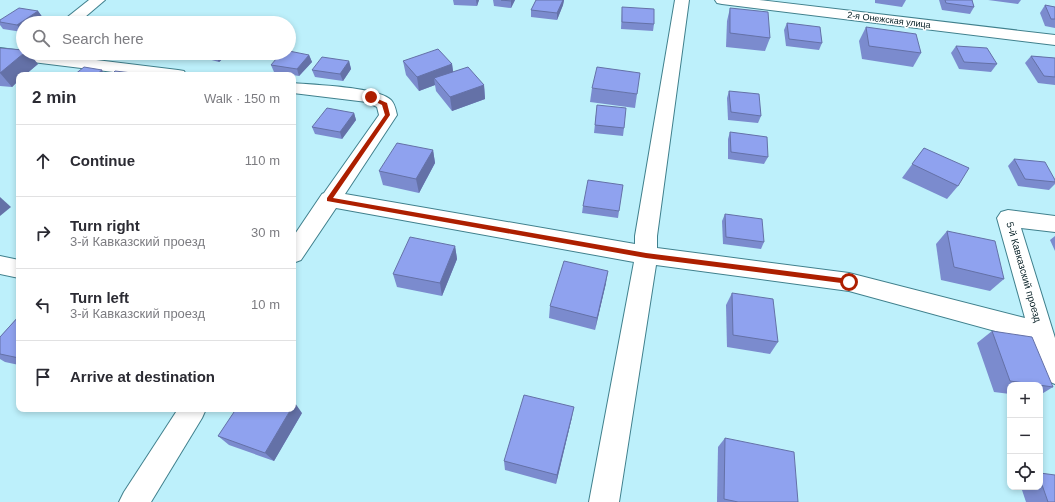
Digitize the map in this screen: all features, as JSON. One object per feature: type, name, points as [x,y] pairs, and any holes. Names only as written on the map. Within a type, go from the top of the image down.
[{"type":"street","points":[[77,16],[98,0]]},
{"type":"street","points":[[604,502],[646,255],[646,236],[682,0]]},
{"type":"street","name":"2-я Онежская улица","points":[[722,0],[1055,40]]},
{"type":"street","points":[[0,53],[16,54]]},
{"type":"street","points":[[64,60],[155,72]]},
{"type":"street","points":[[296,88],[371,97],[385,104],[388,115],[329,199],[296,249]]},
{"type":"street","points":[[329,199],[646,255],[849,282],[1041,333]]},
{"type":"street","name":"5-й Кавказский проезд","points":[[1055,224],[1008,218],[1041,333],[1055,372]]},
{"type":"street","points":[[0,265],[16,268]]},
{"type":"street","points":[[134,502],[191,412]]},
{"type":"building","points":[[536,0],[563,0],[557,13],[531,10]]},
{"type":"building","points":[[945,0],[972,0],[974,7],[946,3]]},
{"type":"building","points":[[1045,5],[1055,7],[1055,19],[1051,19]]},
{"type":"building","points":[[622,7],[654,9],[654,24],[622,22]]},
{"type":"building","points":[[19,8],[38,11],[30,16],[16,16],[16,25],[0,22],[0,20]]},
{"type":"building","points":[[730,8],[768,12],[770,38],[730,33]]},
{"type":"building","points":[[787,23],[820,27],[822,43],[789,39]]},
{"type":"building","points":[[866,27],[916,34],[921,53],[869,46]]},
{"type":"building","points":[[956,46],[987,48],[997,64],[964,62]]},
{"type":"building","points":[[0,48],[16,49],[16,60],[0,73]]},
{"type":"building","points":[[438,49],[452,64],[417,77],[403,61]]},
{"type":"building","points":[[296,52],[309,55],[297,69],[271,65],[275,60],[296,60]]},
{"type":"building","points":[[1031,56],[1055,58],[1055,77],[1044,76]]},
{"type":"building","points":[[322,57],[349,61],[340,74],[312,70]]},
{"type":"building","points":[[84,67],[102,70],[100,72],[78,72]]},
{"type":"building","points":[[468,67],[484,85],[450,97],[434,78]]},
{"type":"building","points":[[597,67],[640,73],[637,94],[592,88]]},
{"type":"building","points":[[729,91],[759,94],[761,116],[731,112]]},
{"type":"building","points":[[597,105],[626,108],[624,128],[595,125]]},
{"type":"building","points":[[327,108],[354,113],[340,132],[312,127]]},
{"type":"building","points":[[730,132],[767,137],[768,157],[731,152]]},
{"type":"building","points":[[397,143],[433,150],[416,179],[379,171]]},
{"type":"building","points":[[924,148],[969,168],[958,186],[912,164]]},
{"type":"building","points":[[1014,159],[1045,162],[1055,182],[1025,179]]},
{"type":"building","points":[[588,180],[623,185],[619,211],[583,206]]},
{"type":"building","points":[[725,214],[762,219],[764,242],[726,237]]},
{"type":"building","points":[[947,231],[995,241],[1004,279],[954,267]]},
{"type":"building","points":[[410,237],[455,246],[440,283],[393,274]]},
{"type":"building","points":[[564,261],[608,271],[597,318],[550,306]]},
{"type":"building","points":[[732,293],[773,299],[778,342],[733,335]]},
{"type":"building","points":[[16,319],[16,357],[0,354],[0,337]]},
{"type":"building","points":[[992,331],[1032,337],[1053,387],[1043,386],[1043,382],[1010,381]]},
{"type":"building","points":[[524,395],[574,407],[557,475],[504,461]]},
{"type":"building","points":[[234,412],[289,412],[265,453],[218,436]]},
{"type":"building","points":[[725,438],[794,452],[798,502],[738,502],[724,499]]},
{"type":"building","points":[[1043,473],[1055,475],[1055,502],[1048,502],[1043,488]]},
{"type":"route","points":[[371,97],[385,104],[388,115],[329,199],[646,255],[849,282]]}]
